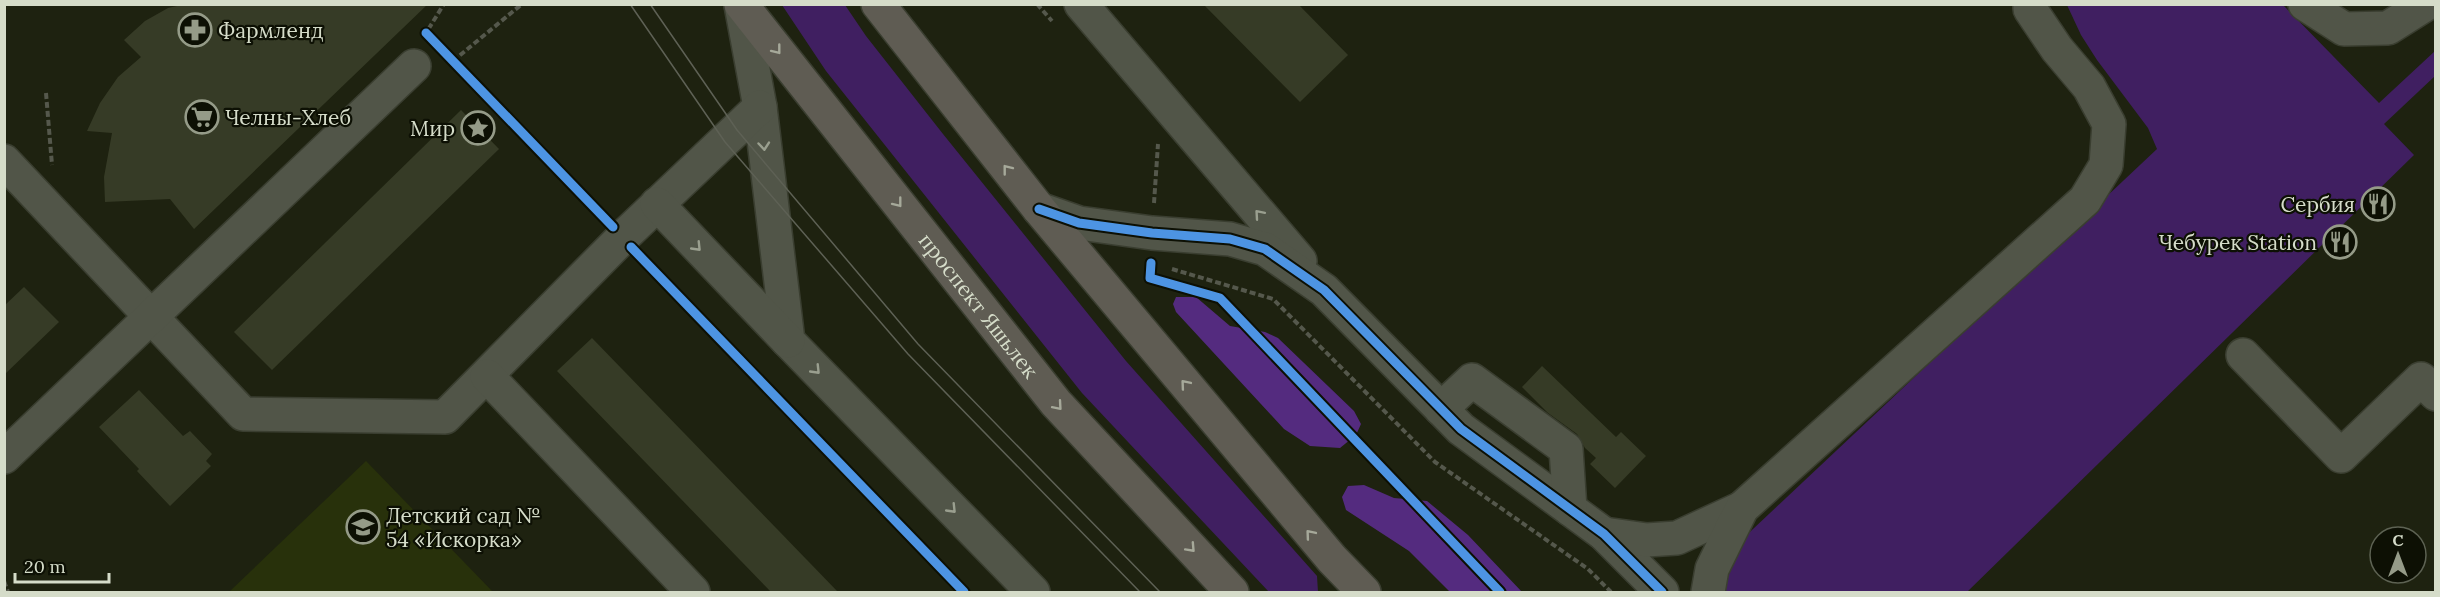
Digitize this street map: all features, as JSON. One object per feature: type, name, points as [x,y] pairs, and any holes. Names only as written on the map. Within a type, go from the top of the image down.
[{"type":"main road","points":[[878,4],[1039,209],[1332,560],[1364,592]]},
{"type":"main road","name":"проспект Яшьлек","points":[[741,5],[1056,403],[1232,592]]},
{"type":"main road","points":[[1332,560],[1335,592]]},
{"type":"street","points":[[1081,4],[1324,290],[1441,409],[1461,429],[1604,534],[1662,592]]},
{"type":"street","points":[[1604,534],[1647,540],[1677,537],[1742,508],[2085,200],[2106,165],[2109,124],[2090,87],[2057,49],[2030,9],[2030,4]]},
{"type":"street","points":[[2305,4],[2344,29],[2355,29],[2388,28],[2426,4]]},
{"type":"street","points":[[741,5],[760,107],[788,341]]},
{"type":"street","points":[[4,457],[429,51]]},
{"type":"street","points":[[4,161],[243,414],[445,417],[657,204],[760,107]]},
{"type":"street","points":[[1188,235],[1212,225],[1223,213],[1228,195],[1224,173]]},
{"type":"street","points":[[657,204],[1033,592]]},
{"type":"street","points":[[1039,209],[1079,223],[1152,233],[1230,239],[1265,249],[1324,290]]},
{"type":"street","points":[[2243,355],[2341,456],[2421,379],[2436,394]]},
{"type":"street","points":[[487,376],[693,592]]},
{"type":"street","points":[[1441,409],[1472,380],[1566,449],[1570,509]]},
{"type":"street","points":[[1708,592],[1712,569],[1742,508]]},
{"type":"path","points":[[444,4],[426,33],[429,51],[453,61],[605,219]]},
{"type":"path","points":[[453,61],[522,4]]},
{"type":"path","points":[[1037,4],[1052,22]]},
{"type":"path","points":[[46,93],[57,217]]},
{"type":"path","points":[[1158,141],[1151,263],[1273,299],[1434,462],[1588,569],[1611,592]]},
{"type":"path","points":[[640,256],[964,592]]},
{"type":"path","points":[[4,581],[8,592]]},
{"type":"shaded area","points":[[782,5],[845,5],[866,36],[943,134],[1126,361],[1317,576],[1318,592],[1269,592],[1082,393],[826,71]]},
{"type":"shaded area","points":[[2067,5],[2283,5],[2379,103],[2435,51],[2435,76],[2384,124],[2414,155],[1967,592],[1719,592],[1736,545],[2157,149],[2148,128],[2081,35]]},
{"type":"shaded area","points":[[1176,297],[1196,297],[1230,326],[1265,332],[1278,338],[1354,411],[1361,424],[1356,435],[1340,448],[1310,446],[1284,429],[1176,312],[1173,304]]},
{"type":"shaded area","name":"Детский сад № 54 «Искорка»","points":[[366,461],[493,592],[229,592]]},
{"type":"shaded area","points":[[1364,485],[1394,498],[1427,501],[1468,535],[1522,592],[1450,592],[1409,551],[1346,510],[1342,497],[1348,486]]},
{"type":"building","name":"Челны-Хлеб","points":[[186,4],[428,4],[194,229],[170,199],[105,202],[104,177],[112,133],[87,131],[100,103],[118,77],[141,57],[124,40],[145,21],[168,8]]},
{"type":"building","points":[[1203,4],[1298,4],[1348,55],[1300,102]]},
{"type":"building","points":[[461,110],[499,149],[272,370],[234,332]]},
{"type":"building","points":[[24,287],[59,322],[4,375],[4,306]]},
{"type":"building","points":[[592,338],[838,592],[771,592],[557,371]]},
{"type":"building","points":[[1542,366],[1616,437],[1621,432],[1646,456],[1615,488],[1590,464],[1596,458],[1585,448],[1577,434],[1548,413],[1522,387]]},
{"type":"building","points":[[139,390],[183,436],[190,431],[212,454],[206,461],[211,466],[170,506],[99,427]]},
{"type":"tram line","points":[[630,4],[725,142],[908,354],[1140,592]]},
{"type":"tram line","points":[[650,4],[737,130],[918,344],[1160,592]]},
{"type":"cycle path","points":[[426,33],[613,227]]},
{"type":"cycle path","points":[[1039,209],[1079,223],[1152,233],[1230,239],[1265,249],[1324,290],[1461,429],[1604,534],[1662,592]]},
{"type":"cycle path","points":[[631,247],[964,592]]},
{"type":"cycle path","points":[[1151,263],[1150,278],[1220,298],[1500,592]]},
{"type":"place","name":"Фармленд","points":[[195,30]]},
{"type":"place","name":"Челны-Хлеб","points":[[202,117]]},
{"type":"place","name":"Мир","points":[[478,128]]},
{"type":"place","name":"Сербия","points":[[2378,204]]},
{"type":"place","name":"Чебурек Station","points":[[2340,242]]},
{"type":"place","name":"Детский сад № 54 «Искорка»","points":[[363,527]]}]
